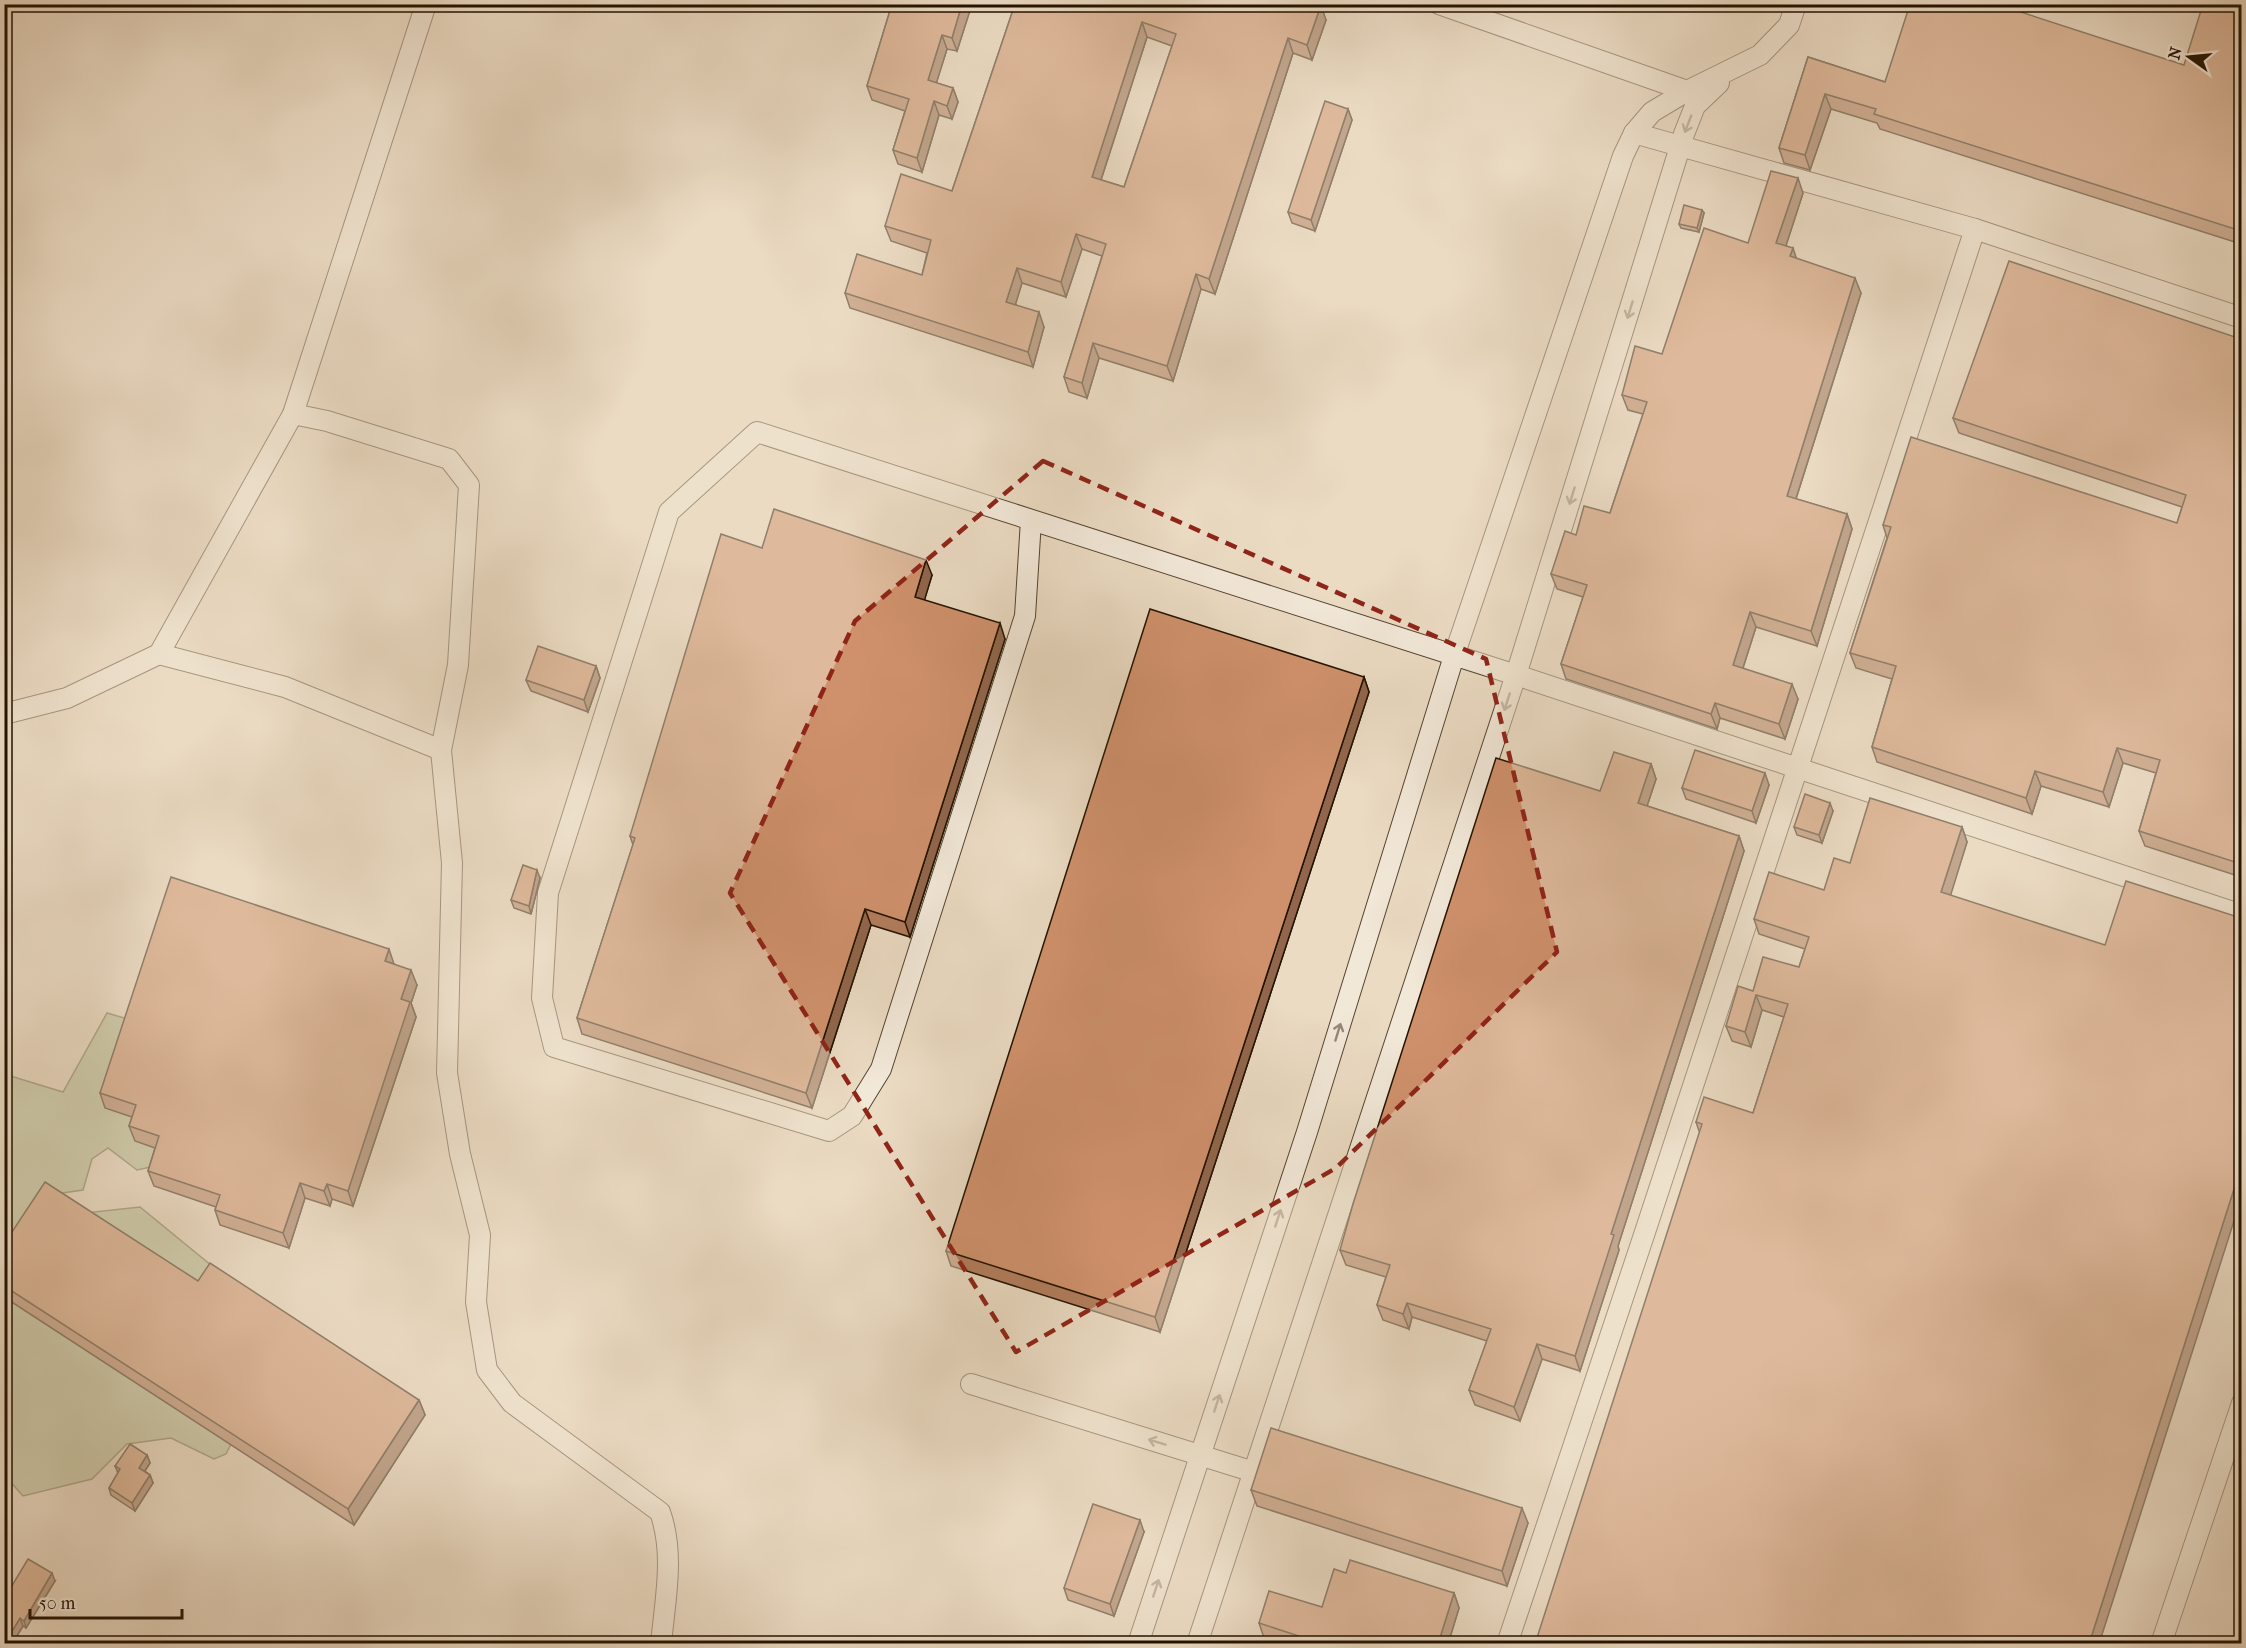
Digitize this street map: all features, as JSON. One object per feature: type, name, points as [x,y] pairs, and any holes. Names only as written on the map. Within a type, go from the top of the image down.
[{"type":"street","points":[[4,714],[67,698],[159,654],[293,414],[426,4]]},
{"type":"street","points":[[1439,4],[1687,91]]},
{"type":"street","points":[[1138,1644],[1307,1132],[1454,656],[1623,156],[1634,133],[1652,112],[1687,91],[1760,55],[1789,25],[1796,4]]},
{"type":"street","points":[[1197,1644],[1516,675],[1680,147],[1695,106],[1740,65]]},
{"type":"street","points":[[1634,133],[1975,230],[2241,318]]},
{"type":"street","points":[[1507,1644],[1975,230]]},
{"type":"street","points":[[293,414],[327,421],[448,459],[469,485],[458,665],[441,750],[452,863],[447,1073],[460,1154],[480,1235],[476,1302],[487,1370],[512,1403],[660,1512],[667,1531],[669,1556],[661,1644]]},
{"type":"street","points":[[1031,520],[1025,616],[881,1069],[852,1116],[829,1131],[554,1047],[542,998],[548,893],[669,512],[757,432],[1516,675],[1799,767],[2241,915]]},
{"type":"street","points":[[159,654],[285,687],[441,750]]},
{"type":"street","points":[[971,1384],[1254,1472]]},
{"type":"street","points":[[2161,1644],[2241,1403]]},
{"type":"highlighted area","points":[[1043,461],[1486,659],[1557,952],[1336,1168],[1016,1352],[730,893],[855,621]]},
{"type":"green space","points":[[107,1013],[155,1027],[188,1044],[155,1166],[137,1170],[108,1148],[92,1159],[83,1190],[56,1194],[58,1216],[140,1207],[218,1271],[233,1440],[226,1454],[214,1459],[171,1438],[127,1444],[92,1479],[23,1496],[7,1478],[5,1405],[8,1334],[4,1333],[4,1074],[63,1092]]},
{"type":"building","points":[[892,4],[962,4],[952,38],[942,35],[928,80],[953,88],[947,106],[934,101],[917,158],[893,150],[909,99],[867,86]]},
{"type":"building","points":[[1015,4],[1321,5],[1307,45],[1288,38],[1209,279],[1196,274],[1167,366],[1093,343],[1082,383],[1064,377],[1106,244],[1076,234],[1061,282],[1017,268],[1006,302],[1039,312],[1028,352],[845,293],[857,254],[922,275],[931,240],[885,226],[901,174],[952,191]],"holes":[[[1142,22],[1176,34],[1124,187],[1092,177]]]},
{"type":"building","points":[[1910,4],[1996,4],[2184,65],[2203,4],[2241,4],[2241,231],[1874,114],[1876,109],[1825,94],[1805,155],[1779,148],[1808,57],[1885,82]]},
{"type":"building","points":[[1325,101],[1348,109],[1311,220],[1288,212]]},
{"type":"building","points":[[1771,171],[1798,178],[1776,243],[1793,248],[1790,256],[1855,278],[1787,496],[1847,514],[1811,631],[1750,612],[1733,665],[1792,684],[1779,724],[1715,703],[1711,714],[1561,664],[1587,585],[1551,574],[1565,531],[1576,535],[1584,506],[1610,513],[1647,402],[1622,395],[1635,346],[1662,354],[1704,228],[1748,243]]},
{"type":"building","points":[[1684,205],[1702,210],[1697,228],[1679,224]]},
{"type":"building","points":[[2009,261],[2241,339],[2241,864],[2139,831],[2160,760],[2117,748],[2103,792],[2035,771],[2026,798],[1872,747],[1896,666],[1850,653],[1891,527],[1883,525],[1911,437],[2177,523],[2186,495],[1953,418]]},
{"type":"building","points":[[774,509],[926,560],[915,597],[1000,623],[905,922],[865,909],[806,1093],[577,1018],[635,838],[630,836],[721,534],[762,548]]},
{"type":"building","points":[[1150,609],[1364,677],[1155,1317],[946,1251]]},
{"type":"building","points":[[538,646],[596,666],[584,700],[526,680]]},
{"type":"building","points":[[1695,750],[1765,773],[1752,811],[1682,788]]},
{"type":"building","points":[[1614,752],[1651,764],[1638,803],[1739,836],[1611,1234],[1614,1235],[1575,1356],[1537,1344],[1514,1407],[1469,1390],[1491,1329],[1407,1303],[1403,1314],[1377,1305],[1390,1265],[1340,1250],[1496,758],[1600,791]]},
{"type":"building","points":[[1805,794],[1830,803],[1819,835],[1794,827]]},
{"type":"building","points":[[1870,798],[1962,827],[1941,892],[2105,945],[2126,881],[2241,918],[2241,1167],[2089,1644],[1535,1644],[1702,1124],[1696,1122],[1704,1097],[1753,1113],[1788,1004],[1756,995],[1745,1032],[1726,1026],[1738,986],[1753,991],[1763,957],[1799,967],[1809,937],[1754,919],[1769,872],[1824,890],[1834,858],[1850,863]]},
{"type":"building","points":[[523,865],[537,870],[529,906],[511,900]]},
{"type":"building","points":[[171,877],[389,949],[385,961],[411,970],[401,999],[410,1002],[348,1191],[327,1184],[324,1191],[300,1183],[283,1233],[215,1210],[220,1195],[148,1171],[159,1136],[129,1126],[136,1105],[100,1093]]},
{"type":"building","points":[[45,1182],[198,1281],[210,1263],[419,1400],[348,1509],[4,1286],[4,1244]]},
{"type":"building","points":[[1271,1428],[1522,1508],[1502,1571],[1251,1490]]},
{"type":"building","points":[[130,1444],[147,1455],[139,1468],[150,1475],[132,1503],[109,1488],[120,1469],[115,1466]]},
{"type":"building","points":[[1093,1504],[1140,1520],[1110,1604],[1064,1588]]},
{"type":"building","points":[[28,1559],[52,1573],[24,1621],[20,1618],[4,1644],[4,1599]]},
{"type":"building","points":[[1350,1560],[1454,1593],[1438,1644],[1310,1644],[1311,1640],[1259,1623],[1269,1591],[1322,1607],[1334,1569],[1346,1573]]}]
